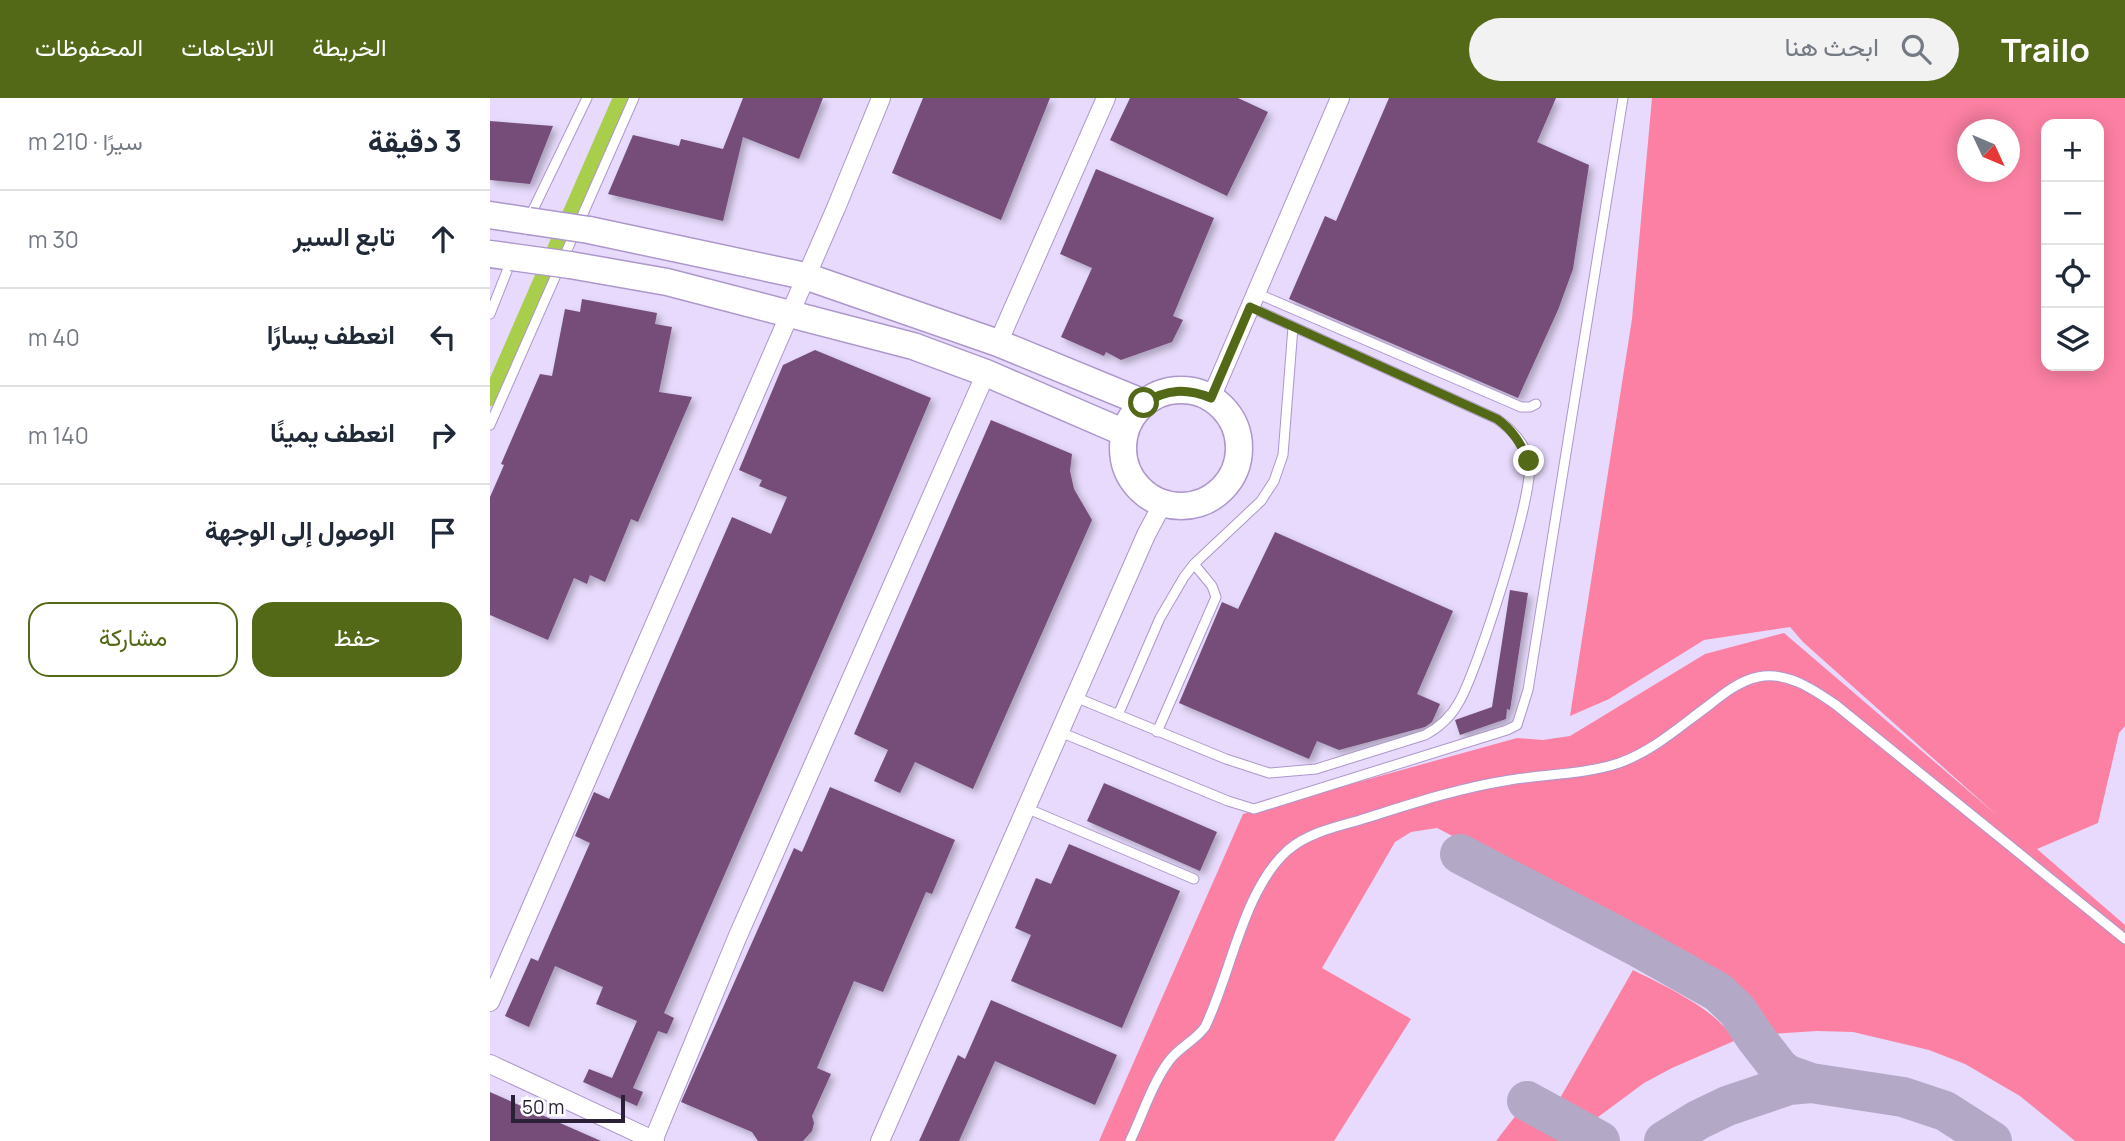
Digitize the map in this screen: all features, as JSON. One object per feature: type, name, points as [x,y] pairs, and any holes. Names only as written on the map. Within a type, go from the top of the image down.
[{"type":"street","points":[[490,1002],[836,208],[881,98]]},
{"type":"street","points":[[998,343],[1106,98]]},
{"type":"street","points":[[1211,398],[1340,98]]},
{"type":"street","points":[[490,215],[531,217],[805,276],[998,343],[1144,403]]},
{"type":"street","points":[[504,259],[570,265],[667,282],[913,346],[986,373],[1125,433]]},
{"type":"street","points":[[490,1064],[654,1141],[743,925],[986,373]]},
{"type":"street","points":[[1176,390],[1194,391],[1211,398],[1224,408],[1233,422],[1239,446],[1235,471],[1220,491],[1199,504],[1182,506],[1163,503],[1145,494],[1130,477],[1123,456],[1125,433],[1131,417],[1144,403],[1158,394],[1176,390]]},
{"type":"street","points":[[880,1141],[1146,535],[1163,503]]},
{"type":"lane","points":[[531,217],[587,98]]},
{"type":"lane","points":[[490,425],[634,98]]},
{"type":"lane","points":[[1060,732],[1228,801],[1254,808],[1517,725],[1528,690],[1623,98]]},
{"type":"lane","points":[[490,314],[504,259]]},
{"type":"lane","points":[[1075,697],[1157,732],[1269,773],[1315,769],[1425,736],[1450,716],[1469,682],[1508,562],[1529,482],[1529,461],[1520,442],[1510,428],[1497,419],[1293,327],[1253,300]]},
{"type":"lane","points":[[1253,300],[1521,407],[1535,404]]},
{"type":"lane","points":[[1118,715],[1170,598],[1194,564],[1261,501],[1275,481],[1284,443],[1293,327]]},
{"type":"lane","points":[[1157,732],[1216,597],[1212,586],[1194,564]]},
{"type":"lane","points":[[1130,1141],[1166,1065],[1176,1052],[1196,1038],[1205,1027],[1241,929],[1262,884],[1279,859],[1290,849],[1317,833],[1457,791],[1506,780],[1615,764],[1650,749],[1738,685],[1761,676],[1786,678],[1804,685],[1836,705],[2125,939]]},
{"type":"lane","points":[[1026,808],[1194,878]]},
{"type":"shaded area","points":[[1652,98],[2125,98],[2125,726],[2119,733],[2098,823],[2037,849],[2125,925],[2125,1141],[2075,1141],[2020,1096],[1965,1064],[1929,1050],[1853,1032],[1771,1034],[1736,990],[1720,977],[1437,828],[1411,832],[1395,842],[1322,968],[1411,1019],[1334,1141],[1099,1141],[1243,814],[1517,738],[1543,740],[1570,736],[1705,654],[1784,633],[1999,817],[1803,642],[1790,627],[1704,640],[1609,699],[1570,716],[1632,319]]},
{"type":"shaded area","points":[[1633,970],[1704,1009],[1717,1019],[1734,1041],[1644,1083],[1590,1123],[1533,1092],[1538,1087],[1559,1100]]},
{"type":"shaded area","points":[[1520,1110],[1569,1135],[1572,1141],[1496,1141]]},
{"type":"building","points":[[743,98],[823,98],[799,159],[743,137],[723,221],[608,194],[633,135],[679,146],[681,139],[723,149]]},
{"type":"building","points":[[923,98],[1050,98],[1001,220],[892,173]]},
{"type":"building","points":[[1130,98],[1238,98],[1268,112],[1227,196],[1110,140]]},
{"type":"building","points":[[1389,98],[1556,98],[1537,142],[1589,165],[1573,269],[1558,310],[1518,398],[1289,299],[1325,216],[1336,221]]},
{"type":"building","points":[[490,121],[553,126],[530,184],[490,180]]},
{"type":"building","points":[[1096,169],[1214,218],[1173,316],[1183,320],[1172,342],[1121,360],[1106,352],[1104,356],[1061,337],[1092,268],[1060,254]]},
{"type":"building","points":[[582,299],[657,313],[655,324],[672,327],[659,392],[692,397],[638,522],[631,519],[605,582],[590,575],[587,584],[574,578],[548,640],[490,615],[490,497],[504,465],[501,464],[540,374],[552,376],[565,309],[580,312]]},
{"type":"building","points":[[815,350],[931,398],[664,1013],[674,1018],[667,1034],[658,1031],[633,1088],[643,1092],[637,1106],[583,1082],[589,1069],[612,1078],[637,1021],[596,1004],[603,987],[555,966],[529,1027],[505,1016],[531,958],[538,961],[590,843],[575,836],[594,792],[609,799],[732,517],[771,534],[787,497],[759,486],[762,480],[739,470],[783,365]]},
{"type":"building","points":[[991,420],[1072,454],[1070,471],[1074,489],[1092,520],[973,789],[915,762],[900,793],[874,781],[888,750],[854,734]]},
{"type":"building","points":[[1275,532],[1453,611],[1417,694],[1440,704],[1432,722],[1425,727],[1339,750],[1317,741],[1309,759],[1179,703],[1222,602],[1238,609]]},
{"type":"building","points":[[1510,590],[1528,593],[1510,710],[1507,709],[1506,719],[1460,735],[1455,720],[1492,707]]},
{"type":"building","points":[[1104,783],[1217,832],[1200,871],[1087,821]]},
{"type":"building","points":[[830,787],[955,840],[932,894],[926,892],[883,992],[854,981],[817,1068],[831,1074],[812,1116],[812,1131],[803,1141],[758,1141],[752,1132],[681,1102],[794,848],[802,852]]},
{"type":"building","points":[[1069,844],[1180,891],[1122,1028],[1011,981],[1031,935],[1015,928],[1036,878],[1051,884]]},
{"type":"building","points":[[991,1000],[1117,1055],[1095,1105],[995,1061],[959,1141],[919,1141],[958,1055],[965,1059]]},
{"type":"building","points":[[490,1092],[519,1105],[601,1141],[490,1141]]},
{"type":"waterway","points":[[490,398],[621,98]]},
{"type":"taxiway","points":[[1460,854],[1718,992],[1737,1010],[1779,1068],[1788,1075],[1811,1083]]},
{"type":"taxiway","points":[[1664,1141],[1727,1106],[1789,1085],[1811,1083],[1903,1097],[1945,1111],[1992,1141]]},
{"type":"taxiway","points":[[1527,1101],[1600,1141]]},
{"type":"route","points":[[1144,403],[1158,394],[1176,390],[1194,391],[1211,398],[1250,307],[1497,419],[1510,428],[1529,461]]}]
